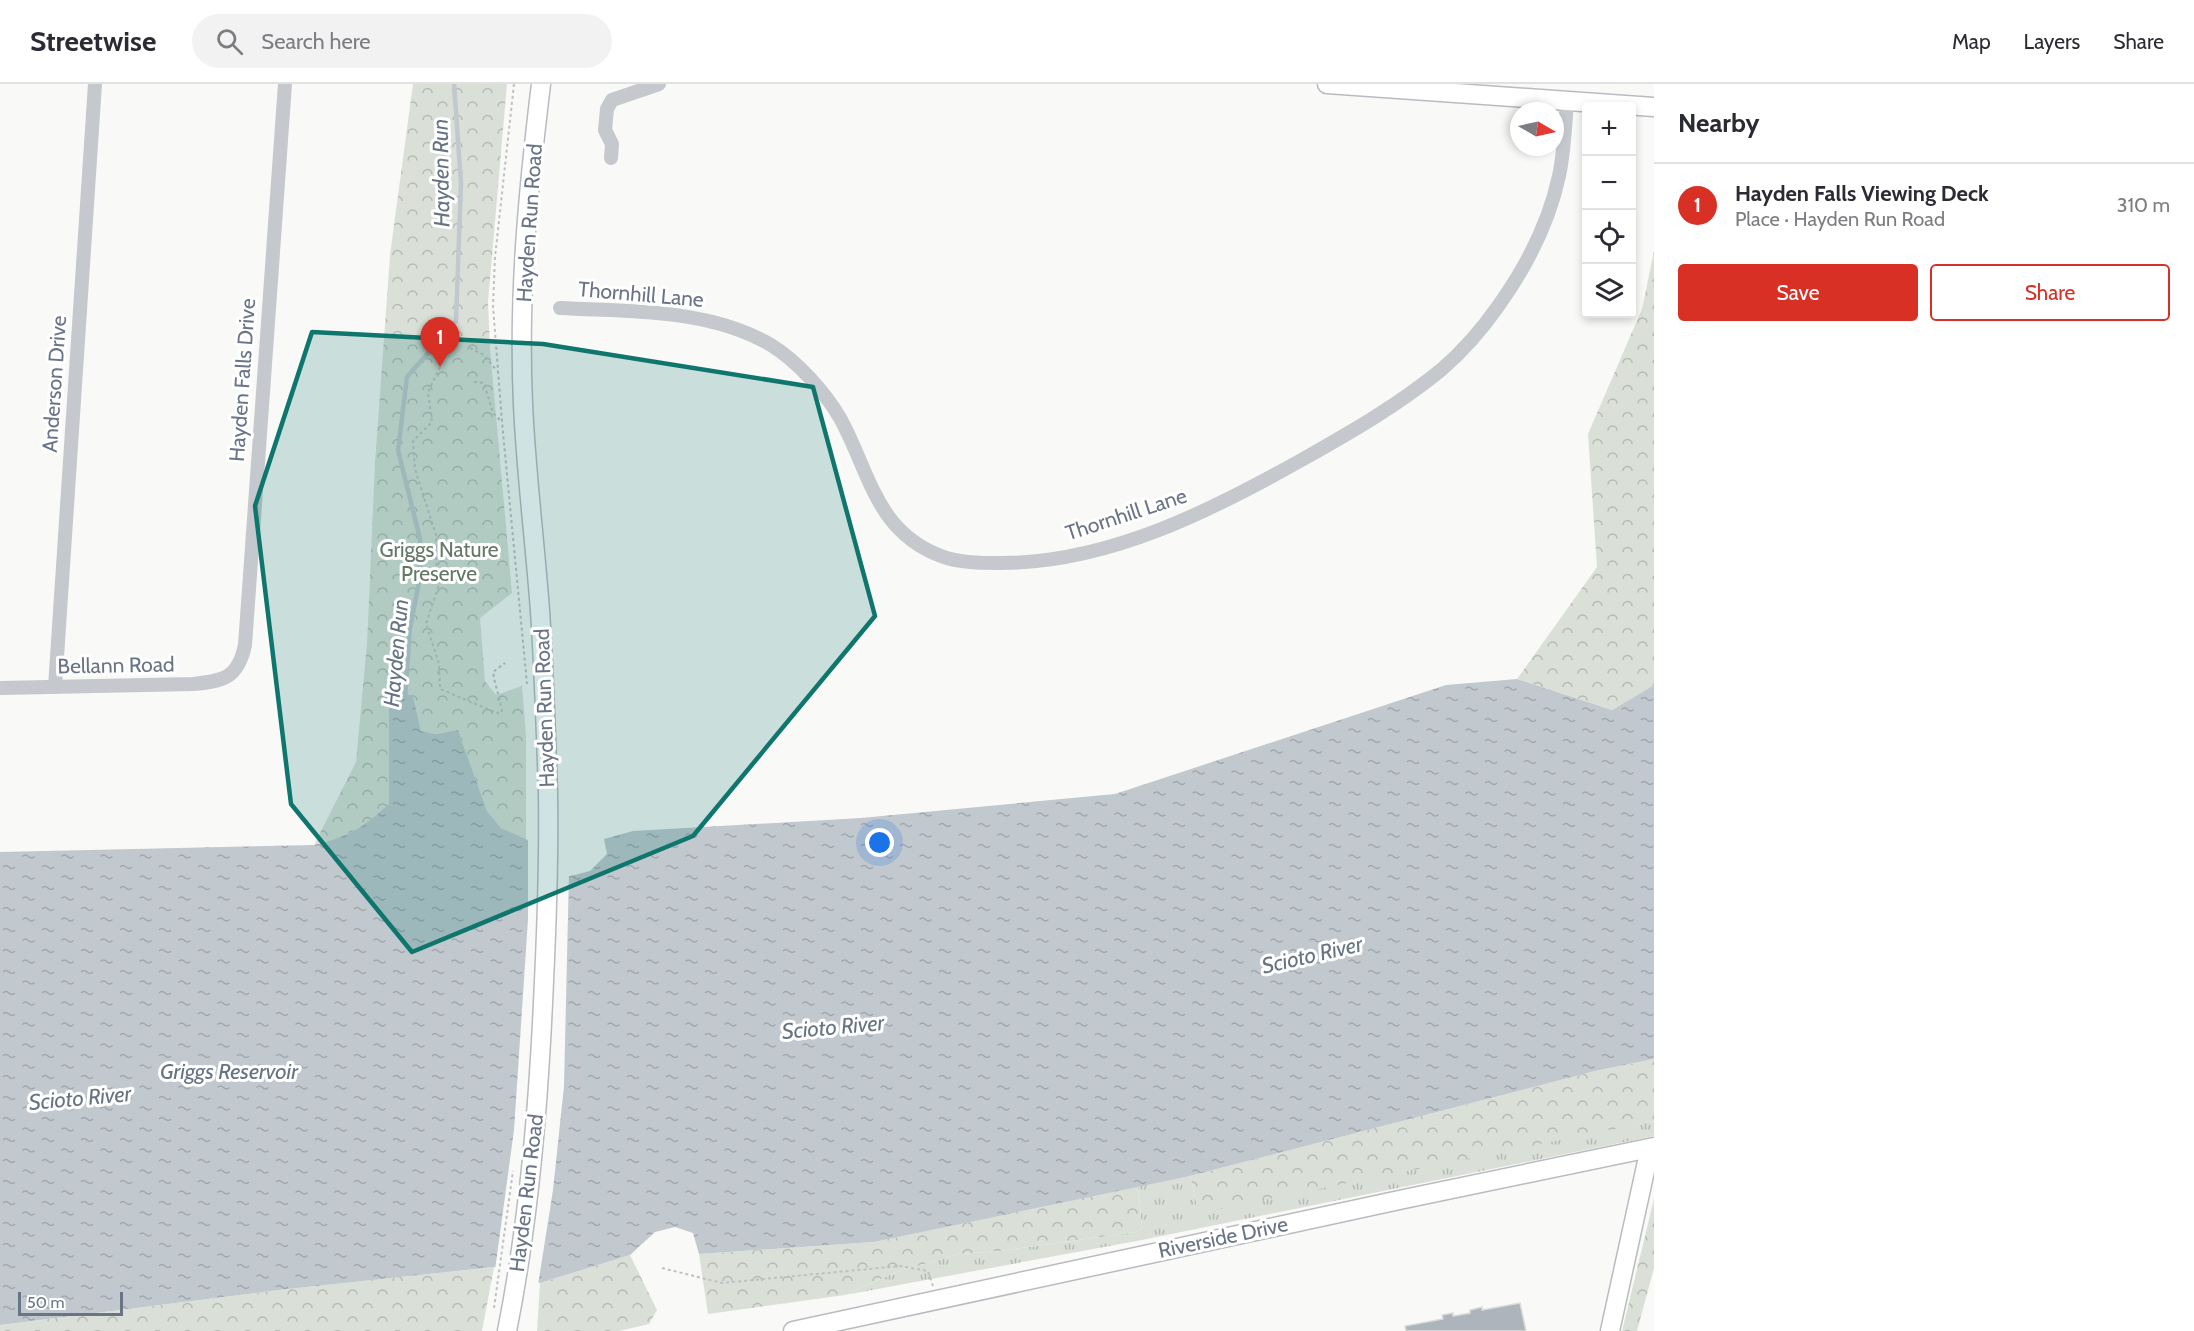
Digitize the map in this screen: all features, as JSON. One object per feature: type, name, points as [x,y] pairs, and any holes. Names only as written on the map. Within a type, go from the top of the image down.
[{"type":"main road","name":"Hayden Run Road","points":[[507,1331],[503,1302],[529,1188],[540,1075],[549,862],[540,614],[523,404],[522,358],[522,295],[528,191],[541,84]]},
{"type":"main road","points":[[1327,84],[1654,107]]},
{"type":"main road","points":[[1610,1331],[1652,1148]]},
{"type":"main road","name":"Riverside Drive","points":[[793,1331],[1652,1148]]},
{"type":"street","name":"Anderson Drive","points":[[55,687],[96,84]]},
{"type":"street","name":"Hayden Falls Drive","points":[[232,675],[242,661],[245,645],[285,84]]},
{"type":"street","points":[[611,158],[612,144],[605,130],[607,109],[612,100],[659,84]]},
{"type":"street","name":"Thornhill Lane","points":[[560,308],[672,315],[706,320],[738,330],[770,345],[790,359],[811,380],[840,417],[882,510],[909,538],[941,556],[977,563],[1015,563],[1094,551],[1156,531],[1253,487],[1375,419],[1445,367],[1498,307],[1518,277],[1534,244],[1548,212],[1559,176],[1567,102]]},
{"type":"street","name":"Bellann Road","points":[[0,687],[193,684],[215,682],[232,675]]},
{"type":"street","points":[[843,1331],[861,1317]]},
{"type":"path","points":[[470,348],[484,355],[497,371]]},
{"type":"path","points":[[440,367],[428,392],[432,422],[413,441],[415,469],[436,535],[436,562],[440,581],[426,624],[439,664],[440,689],[497,713],[502,712],[493,672],[505,663]]},
{"type":"path","points":[[474,382],[484,383],[493,413],[501,422]]},
{"type":"path","points":[[493,1313],[503,1302],[514,1167]]},
{"type":"path","points":[[662,1268],[722,1284],[900,1266],[928,1271],[936,1299]]},
{"type":"highlighted area","points":[[312,332],[543,344],[813,387],[875,616],[693,836],[412,952],[291,804],[255,506]]},
{"type":"green space","name":"Griggs Nature Preserve","points":[[413,84],[507,84],[488,302],[490,349],[512,593],[480,618],[485,681],[496,695],[522,686],[526,736],[526,839],[501,828],[487,811],[458,730],[434,734],[421,731],[413,696],[391,755],[390,804],[355,830],[314,845],[356,762],[367,644],[375,463],[390,255]]},
{"type":"green space","points":[[1654,251],[1654,685],[1612,710],[1517,679],[1597,567],[1588,434],[1642,309]]},
{"type":"green space","points":[[1654,1059],[1654,1121],[1210,1211],[1197,1206],[1190,1176],[1595,1071]]},
{"type":"green space","points":[[1654,1121],[1654,1136],[1142,1240],[845,1295],[894,1273],[958,1254],[1000,1251],[1136,1232],[1142,1228],[1138,1186],[1190,1176],[1197,1206]]},
{"type":"green space","points":[[1138,1186],[1142,1228],[1136,1232],[1000,1251],[958,1254],[894,1273],[845,1295],[708,1314],[699,1254],[874,1242]]},
{"type":"green space","points":[[1654,1199],[1654,1268],[1637,1331],[1622,1331]]},
{"type":"green space","points":[[630,1255],[657,1310],[649,1324],[619,1331],[537,1331],[540,1283]]},
{"type":"green space","points":[[494,1267],[482,1331],[0,1331],[0,1325],[279,1290]]},
{"type":"water","name":"Griggs Reservoir","points":[[1517,679],[1612,710],[1654,685],[1654,1059],[1595,1071],[1190,1176],[874,1242],[699,1254],[693,1233],[675,1227],[655,1232],[630,1255],[540,1283],[494,1267],[279,1290],[0,1325],[0,852],[314,845],[337,838],[363,825],[389,804],[389,705],[405,694],[413,696],[421,731],[435,734],[458,730],[487,811],[501,828],[526,839],[538,848],[551,881],[590,871],[607,854],[604,839],[633,831],[861,818],[1115,794],[1446,685]]},
{"type":"pier","points":[[528,837],[541,846],[552,878],[569,873],[564,1086],[553,1190],[538,1285],[495,1270],[514,1130],[528,919]]},
{"type":"building","points":[[1520,1303],[1526,1331],[1406,1331],[1405,1326],[1443,1319],[1442,1315],[1453,1313],[1453,1316],[1470,1313],[1470,1310],[1482,1307],[1482,1310]]},
{"type":"waterway","name":"Hayden Run","points":[[405,697],[410,628],[420,577],[420,539],[398,450],[407,377],[456,321],[461,183],[454,84]]},
{"type":"place","name":"Hayden Falls Viewing Deck","points":[[440,367]]},
{"type":"water label","name":"Scioto River","points":[[1312,955]]},
{"type":"water label","name":"Scioto River","points":[[833,1027]]},
{"type":"water label","name":"Scioto River","points":[[80,1098]]}]
